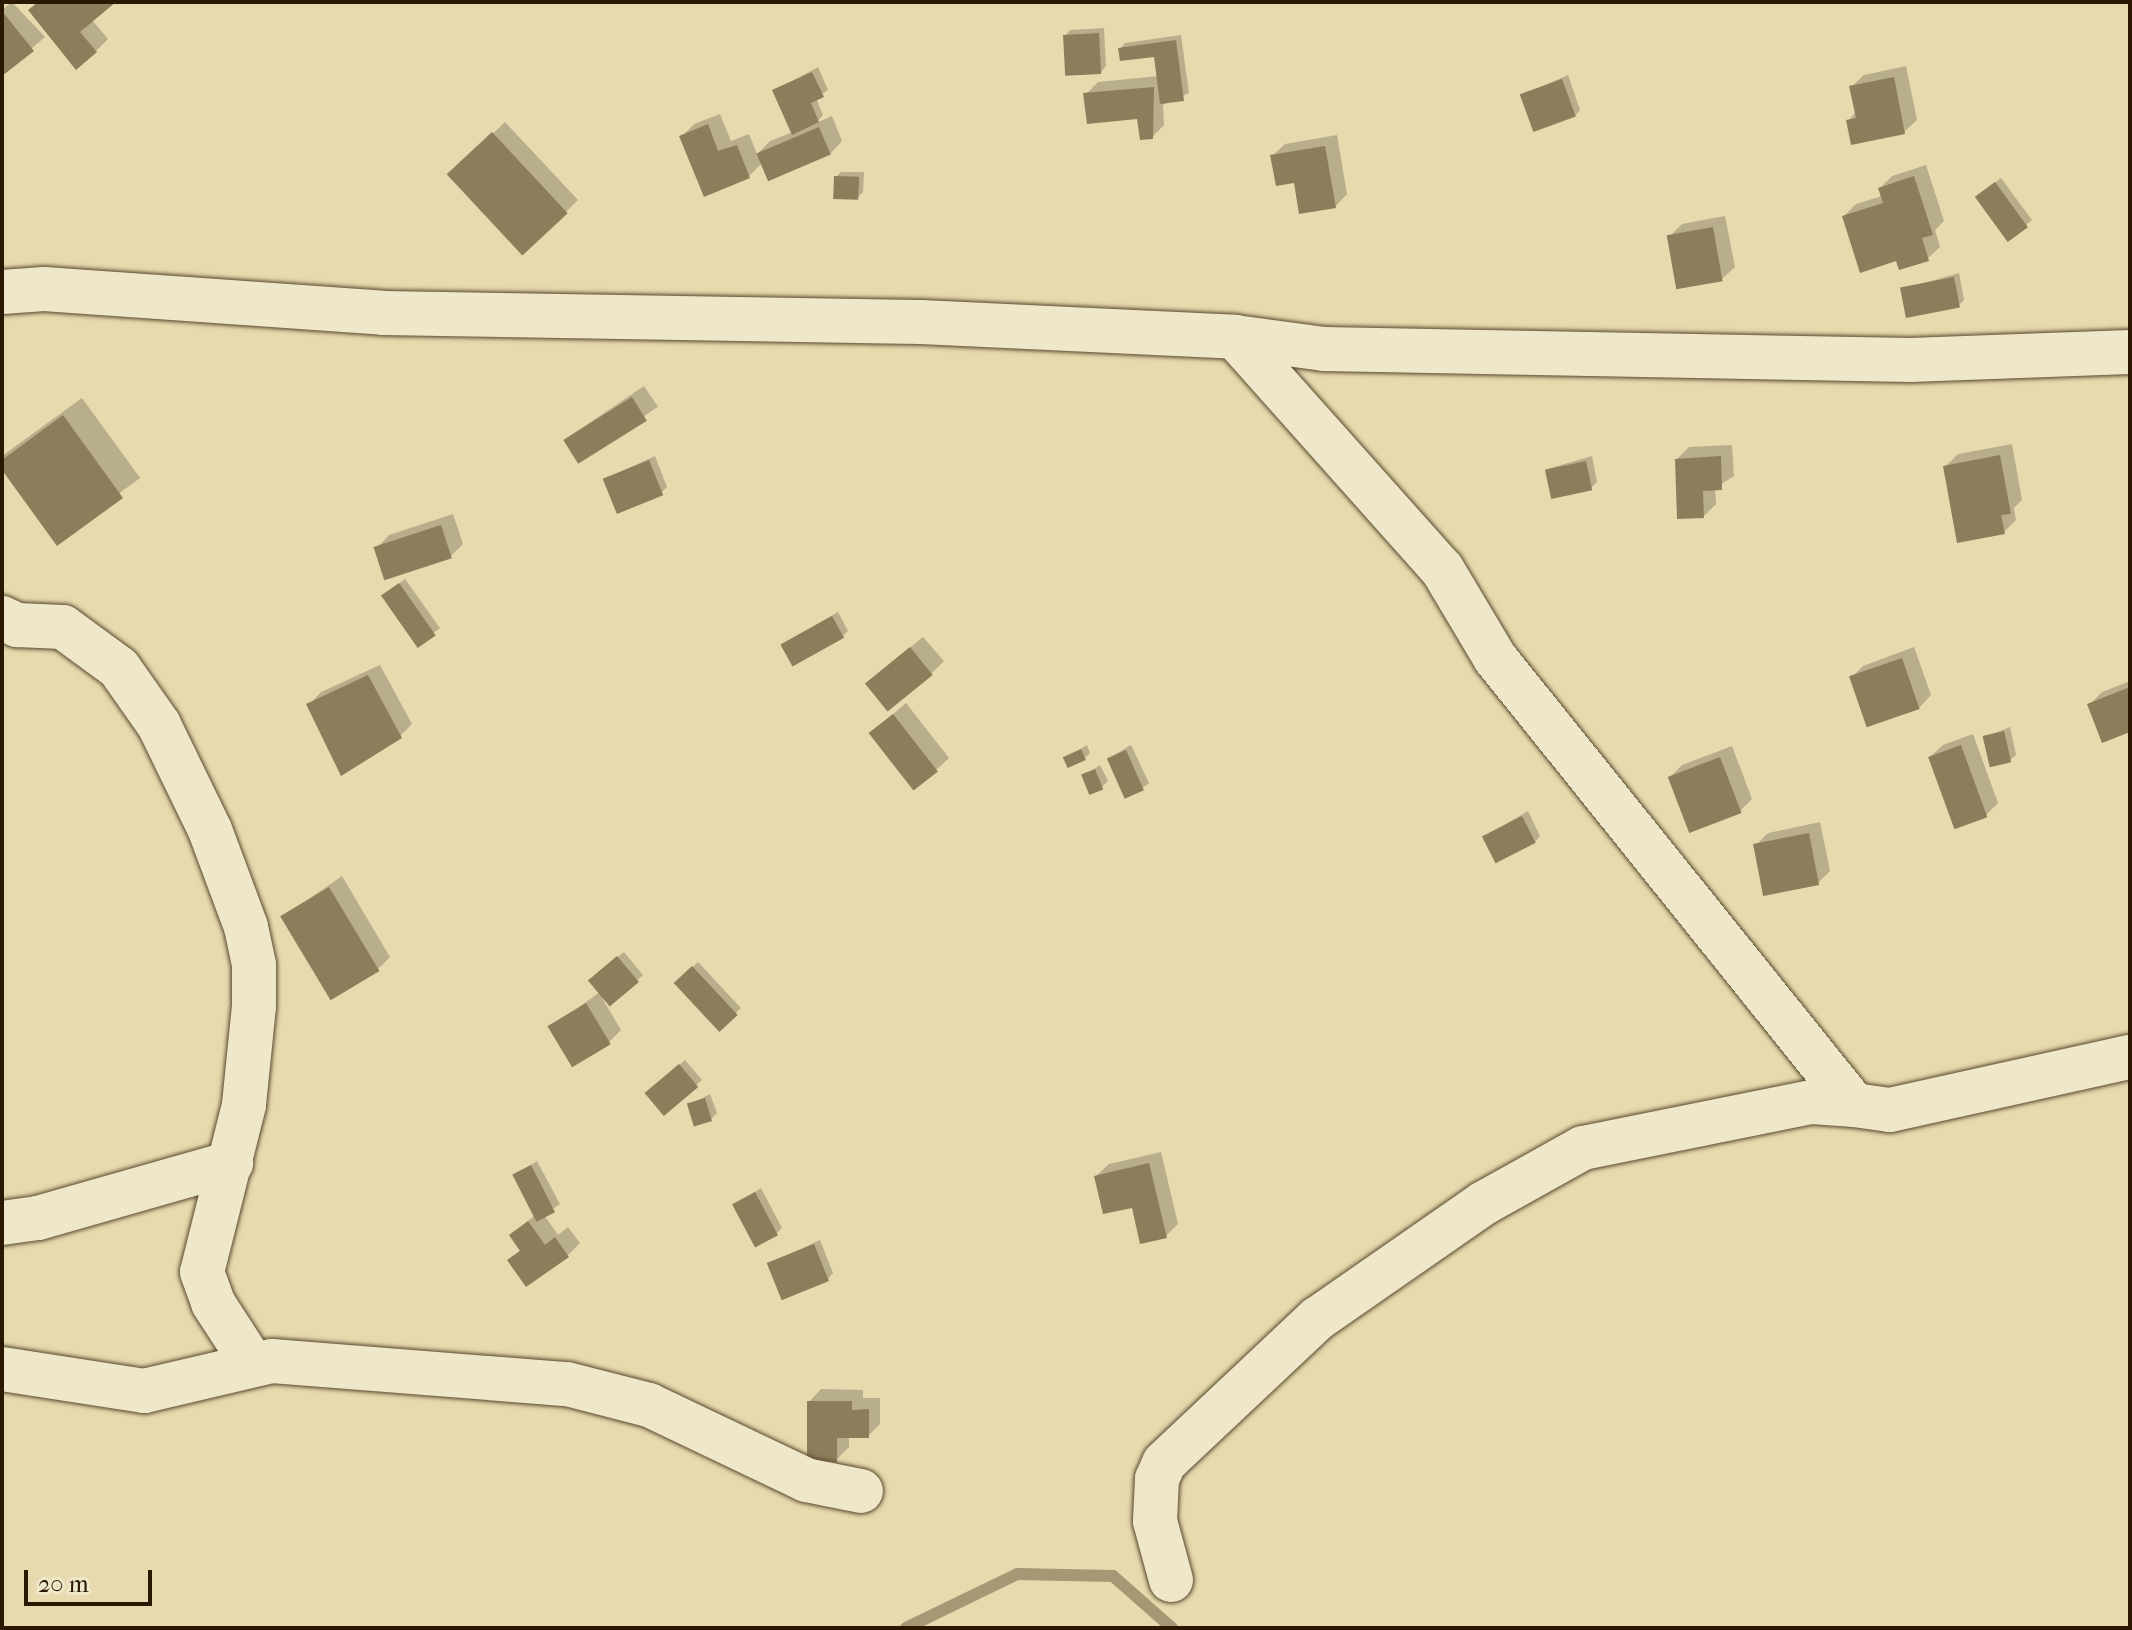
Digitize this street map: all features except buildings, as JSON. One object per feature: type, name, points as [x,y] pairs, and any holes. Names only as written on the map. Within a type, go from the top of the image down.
[{"type":"street","points":[[2,292],[44,289],[383,313],[921,322],[1235,337],[1324,349],[1894,360],[2130,352]]},
{"type":"street","points":[[1235,337],[1442,569],[1505,670],[1854,1105]]},
{"type":"street","points":[[2,618],[17,625],[63,627],[119,668],[159,725],[210,830],[246,927],[254,965],[244,1105],[202,1272],[213,1303],[252,1363]]},
{"type":"street","points":[[1171,1580],[1155,1521],[1157,1479],[1164,1463],[1179,1444],[1330,1310],[1522,1179],[1591,1145],[1812,1102],[1890,1110],[2130,1057]]},
{"type":"street","points":[[2,1223],[38,1218],[231,1163]]},
{"type":"street","points":[[2,1369],[144,1391],[252,1363],[610,1391],[806,1480],[861,1491]]},
{"type":"waterway","points":[[906,1628],[1017,1574],[1113,1576],[1172,1628]]}]
